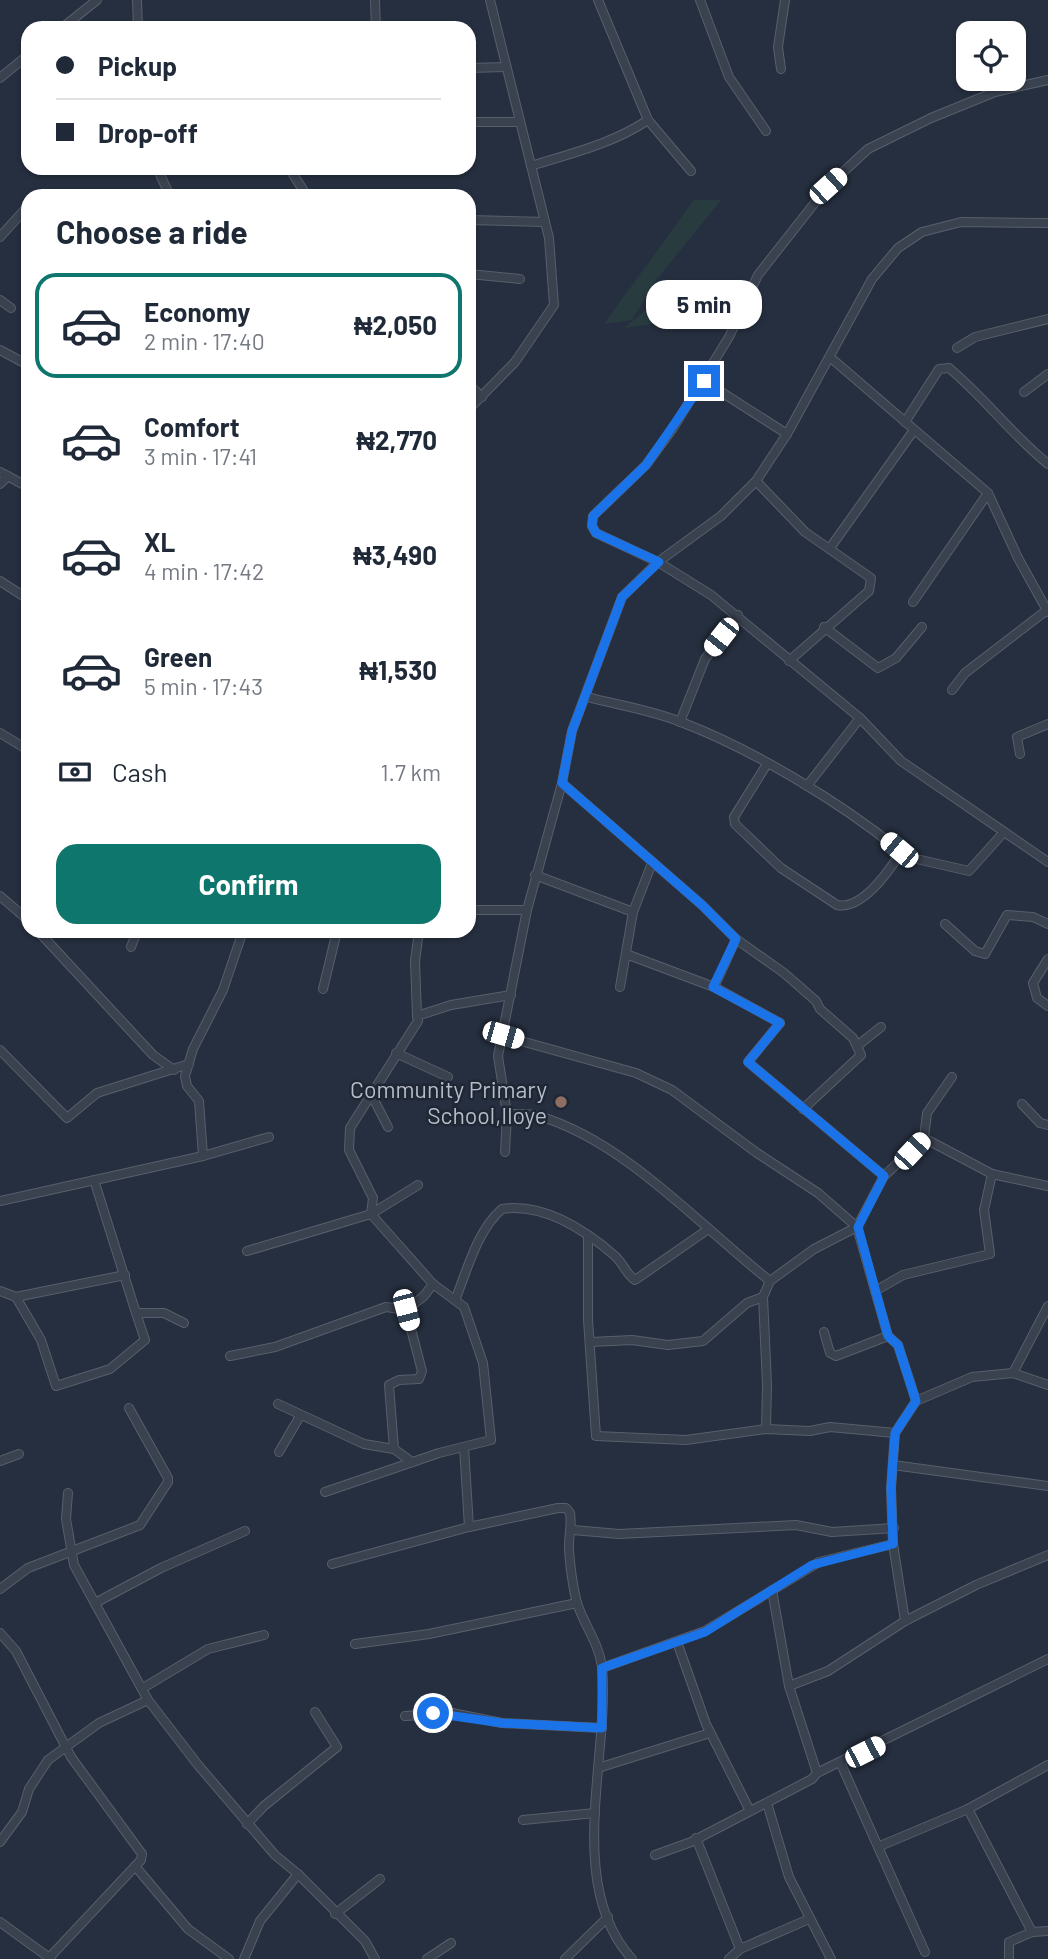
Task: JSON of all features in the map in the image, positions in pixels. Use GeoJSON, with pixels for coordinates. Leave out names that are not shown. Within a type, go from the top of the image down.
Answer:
{"type":"FeatureCollection","features":[{"type":"Feature","properties":{"kind":"street"},"geometry":{"type":"LineString","coordinates":[[71,21],[97,0]]}},
{"type":"Feature","properties":{"kind":"street"},"geometry":{"type":"LineString","coordinates":[[136,0],[138,21]]}},
{"type":"Feature","properties":{"kind":"street"},"geometry":{"type":"LineString","coordinates":[[375,0],[376,21]]}},
{"type":"Feature","properties":{"kind":"street"},"geometry":{"type":"LineString","coordinates":[[476,403],[515,362],[554,305],[553,267],[545,222],[489,0]]}},
{"type":"Feature","properties":{"kind":"street"},"geometry":{"type":"LineString","coordinates":[[598,0],[648,120],[691,171]]}},
{"type":"Feature","properties":{"kind":"street"},"geometry":{"type":"LineString","coordinates":[[700,0],[729,77],[766,131]]}},
{"type":"Feature","properties":{"kind":"street"},"geometry":{"type":"LineString","coordinates":[[781,69],[778,47],[785,0]]}},
{"type":"Feature","properties":{"kind":"street"},"geometry":{"type":"LineString","coordinates":[[0,78],[21,61]]}},
{"type":"Feature","properties":{"kind":"street"},"geometry":{"type":"LineString","coordinates":[[476,68],[506,67]]}},
{"type":"Feature","properties":{"kind":"street"},"geometry":{"type":"LineString","coordinates":[[1048,80],[995,92],[868,149],[828,186],[758,275],[729,337],[704,381],[646,465],[593,516],[592,526],[596,533],[659,562],[738,615],[789,661],[860,718],[901,761],[1048,862]]}},
{"type":"Feature","properties":{"kind":"street"},"geometry":{"type":"LineString","coordinates":[[531,166],[592,148],[629,132],[648,120]]}},
{"type":"Feature","properties":{"kind":"street"},"geometry":{"type":"LineString","coordinates":[[476,122],[519,122]]}},
{"type":"Feature","properties":{"kind":"street"},"geometry":{"type":"LineString","coordinates":[[0,237],[21,214]]}},
{"type":"Feature","properties":{"kind":"street"},"geometry":{"type":"LineString","coordinates":[[476,220],[545,222]]}},
{"type":"Feature","properties":{"kind":"street"},"geometry":{"type":"LineString","coordinates":[[505,1152],[507,1114],[498,1056],[527,910],[562,783],[572,731],[587,696],[597,657],[622,597],[659,562],[721,516],[756,481],[788,434],[872,279],[898,248],[922,232],[961,222],[1048,223]]}},
{"type":"Feature","properties":{"kind":"street"},"geometry":{"type":"LineString","coordinates":[[476,275],[520,279]]}},
{"type":"Feature","properties":{"kind":"street"},"geometry":{"type":"LineString","coordinates":[[0,300],[11,308]]}},
{"type":"Feature","properties":{"kind":"street"},"geometry":{"type":"LineString","coordinates":[[957,348],[975,337],[1048,319]]}},
{"type":"Feature","properties":{"kind":"street"},"geometry":{"type":"LineString","coordinates":[[0,350],[21,361]]}},
{"type":"Feature","properties":{"kind":"street"},"geometry":{"type":"LineString","coordinates":[[831,358],[988,493],[1018,558],[1047,607],[965,673],[952,690]]}},
{"type":"Feature","properties":{"kind":"street"},"geometry":{"type":"LineString","coordinates":[[905,422],[939,369],[949,368],[996,411],[1019,441],[1048,464]]}},
{"type":"Feature","properties":{"kind":"street"},"geometry":{"type":"LineString","coordinates":[[1024,392],[1048,374]]}},
{"type":"Feature","properties":{"kind":"street"},"geometry":{"type":"LineString","coordinates":[[704,381],[788,434]]}},
{"type":"Feature","properties":{"kind":"street"},"geometry":{"type":"LineString","coordinates":[[476,391],[482,397]]}},
{"type":"Feature","properties":{"kind":"street"},"geometry":{"type":"LineString","coordinates":[[830,548],[914,430]]}},
{"type":"Feature","properties":{"kind":"street"},"geometry":{"type":"LineString","coordinates":[[0,484],[4,474],[21,483]]}},
{"type":"Feature","properties":{"kind":"street"},"geometry":{"type":"LineString","coordinates":[[756,481],[805,532],[871,578],[869,591],[824,627],[789,661]]}},
{"type":"Feature","properties":{"kind":"street"},"geometry":{"type":"LineString","coordinates":[[913,602],[988,493]]}},
{"type":"Feature","properties":{"kind":"street"},"geometry":{"type":"LineString","coordinates":[[0,581],[21,594]]}},
{"type":"Feature","properties":{"kind":"street"},"geometry":{"type":"LineString","coordinates":[[680,722],[705,659],[738,615]]}},
{"type":"Feature","properties":{"kind":"street"},"geometry":{"type":"LineString","coordinates":[[824,627],[878,668],[896,658],[922,627]]}},
{"type":"Feature","properties":{"kind":"street"},"geometry":{"type":"LineString","coordinates":[[587,696],[680,722],[766,764],[807,786],[867,824],[899,850],[899,855],[857,903],[846,907],[837,905],[782,868],[735,824],[734,817],[766,764]]}},
{"type":"Feature","properties":{"kind":"street"},"geometry":{"type":"LineString","coordinates":[[807,786],[860,718]]}},
{"type":"Feature","properties":{"kind":"street"},"geometry":{"type":"LineString","coordinates":[[1020,754],[1017,737],[1048,724]]}},
{"type":"Feature","properties":{"kind":"street"},"geometry":{"type":"LineString","coordinates":[[0,733],[21,746]]}},
{"type":"Feature","properties":{"kind":"street"},"geometry":{"type":"LineString","coordinates":[[562,783],[702,905],[736,939],[785,973],[820,1009],[843,1027],[857,1046],[860,1055],[803,1109]]}},
{"type":"Feature","properties":{"kind":"street"},"geometry":{"type":"LineString","coordinates":[[899,855],[969,871],[1004,832]]}},
{"type":"Feature","properties":{"kind":"street"},"geometry":{"type":"LineString","coordinates":[[620,987],[633,912],[652,863]]}},
{"type":"Feature","properties":{"kind":"street"},"geometry":{"type":"LineString","coordinates":[[535,875],[633,912]]}},
{"type":"Feature","properties":{"kind":"street"},"geometry":{"type":"LineString","coordinates":[[0,896],[21,911]]}},
{"type":"Feature","properties":{"kind":"street"},"geometry":{"type":"LineString","coordinates":[[476,910],[527,910]]}},
{"type":"Feature","properties":{"kind":"street"},"geometry":{"type":"LineString","coordinates":[[945,924],[975,951],[985,954],[1007,915],[1033,917],[1048,924]]}},
{"type":"Feature","properties":{"kind":"street"},"geometry":{"type":"LineString","coordinates":[[44,938],[153,1055],[174,1070]]}},
{"type":"Feature","properties":{"kind":"street"},"geometry":{"type":"LineString","coordinates":[[131,947],[134,938]]}},
{"type":"Feature","properties":{"kind":"street"},"geometry":{"type":"LineString","coordinates":[[203,1156],[199,1101],[187,1086],[185,1076],[193,1049],[223,990],[241,938]]}},
{"type":"Feature","properties":{"kind":"street"},"geometry":{"type":"LineString","coordinates":[[323,989],[335,938]]}},
{"type":"Feature","properties":{"kind":"street"},"geometry":{"type":"LineString","coordinates":[[325,1492],[412,1462],[491,1440],[492,1429],[483,1363],[464,1307],[456,1298],[433,1284],[371,1214],[373,1198],[349,1150],[350,1128],[418,1021],[415,961],[418,938]]}},
{"type":"Feature","properties":{"kind":"street"},"geometry":{"type":"LineString","coordinates":[[713,987],[736,939]]}},
{"type":"Feature","properties":{"kind":"street"},"geometry":{"type":"LineString","coordinates":[[626,954],[713,987],[780,1023],[748,1062],[884,1176]]}},
{"type":"Feature","properties":{"kind":"street"},"geometry":{"type":"LineString","coordinates":[[1048,959],[1032,983],[1037,999],[1048,1006]]}},
{"type":"Feature","properties":{"kind":"street"},"geometry":{"type":"LineString","coordinates":[[417,1016],[451,1005],[511,995]]}},
{"type":"Feature","properties":{"kind":"street"},"geometry":{"type":"LineString","coordinates":[[857,1046],[881,1027]]}},
{"type":"Feature","properties":{"kind":"street"},"geometry":{"type":"LineString","coordinates":[[503,1035],[636,1073],[672,1090],[757,1153],[818,1193],[858,1227],[888,1336],[898,1345],[916,1401]]}},
{"type":"Feature","properties":{"kind":"street"},"geometry":{"type":"LineString","coordinates":[[0,1050],[67,1118],[97,1093],[189,1064]]}},
{"type":"Feature","properties":{"kind":"street"},"geometry":{"type":"LineString","coordinates":[[396,1053],[448,1077]]}},
{"type":"Feature","properties":{"kind":"street"},"geometry":{"type":"LineString","coordinates":[[765,1429],[767,1385],[763,1297],[770,1281],[814,1250],[858,1227],[884,1176],[924,1138],[928,1113],[952,1077]]}},
{"type":"Feature","properties":{"kind":"street"},"geometry":{"type":"LineString","coordinates":[[372,1096],[388,1127]]}},
{"type":"Feature","properties":{"kind":"street"},"geometry":{"type":"LineString","coordinates":[[1022,1104],[1040,1123],[1048,1125]]}},
{"type":"Feature","properties":{"kind":"street"},"geometry":{"type":"LineString","coordinates":[[507,1114],[537,1115],[600,1144],[629,1162],[770,1281]]}},
{"type":"Feature","properties":{"kind":"street"},"geometry":{"type":"LineString","coordinates":[[0,1201],[203,1156],[270,1137]]}},
{"type":"Feature","properties":{"kind":"street"},"geometry":{"type":"LineString","coordinates":[[924,1138],[992,1174],[1048,1186]]}},
{"type":"Feature","properties":{"kind":"street"},"geometry":{"type":"LineString","coordinates":[[875,1291],[903,1275],[990,1254],[984,1210],[992,1174]]}},
{"type":"Feature","properties":{"kind":"street"},"geometry":{"type":"LineString","coordinates":[[16,1297],[41,1340],[56,1386],[110,1369],[145,1340],[94,1180]]}},
{"type":"Feature","properties":{"kind":"street"},"geometry":{"type":"LineString","coordinates":[[247,1251],[371,1214],[418,1185]]}},
{"type":"Feature","properties":{"kind":"street"},"geometry":{"type":"LineString","coordinates":[[456,1298],[471,1259],[494,1216],[502,1209],[542,1212],[589,1237],[614,1255],[635,1280],[707,1230]]}},
{"type":"Feature","properties":{"kind":"street"},"geometry":{"type":"LineString","coordinates":[[589,1237],[596,1436],[648,1440],[699,1439],[765,1429],[810,1432],[839,1427],[895,1433]]}},
{"type":"Feature","properties":{"kind":"street"},"geometry":{"type":"LineString","coordinates":[[0,1291],[16,1297],[125,1275]]}},
{"type":"Feature","properties":{"kind":"street"},"geometry":{"type":"LineString","coordinates":[[230,1356],[275,1347],[386,1307],[406,1310],[424,1296],[433,1284]]}},
{"type":"Feature","properties":{"kind":"street"},"geometry":{"type":"LineString","coordinates":[[591,1342],[632,1340],[668,1345],[703,1340],[747,1303],[763,1297]]}},
{"type":"Feature","properties":{"kind":"street"},"geometry":{"type":"LineString","coordinates":[[1013,1373],[1048,1306]]}},
{"type":"Feature","properties":{"kind":"street"},"geometry":{"type":"LineString","coordinates":[[394,1448],[389,1385],[399,1380],[419,1379],[422,1371],[406,1310]]}},
{"type":"Feature","properties":{"kind":"street"},"geometry":{"type":"LineString","coordinates":[[136,1313],[164,1312],[184,1323]]}},
{"type":"Feature","properties":{"kind":"street"},"geometry":{"type":"LineString","coordinates":[[824,1332],[830,1353],[836,1356],[888,1336]]}},
{"type":"Feature","properties":{"kind":"street"},"geometry":{"type":"LineString","coordinates":[[905,1621],[893,1544],[895,1433],[916,1401],[972,1377],[1013,1373],[1048,1385]]}},
{"type":"Feature","properties":{"kind":"street"},"geometry":{"type":"LineString","coordinates":[[278,1404],[364,1444],[394,1448],[412,1462]]}},
{"type":"Feature","properties":{"kind":"street"},"geometry":{"type":"LineString","coordinates":[[0,1589],[28,1568],[139,1525],[168,1482],[129,1408]]}},
{"type":"Feature","properties":{"kind":"street"},"geometry":{"type":"LineString","coordinates":[[279,1452],[300,1416]]}},
{"type":"Feature","properties":{"kind":"street"},"geometry":{"type":"LineString","coordinates":[[464,1447],[469,1527]]}},
{"type":"Feature","properties":{"kind":"street"},"geometry":{"type":"LineString","coordinates":[[0,1461],[19,1454]]}},
{"type":"Feature","properties":{"kind":"street"},"geometry":{"type":"LineString","coordinates":[[893,1465],[1048,1486]]}},
{"type":"Feature","properties":{"kind":"street"},"geometry":{"type":"LineString","coordinates":[[68,1493],[66,1519],[70,1553],[148,1700],[247,1824],[275,1855],[298,1874],[335,1914],[365,1941],[369,1957]]}},
{"type":"Feature","properties":{"kind":"street"},"geometry":{"type":"LineString","coordinates":[[332,1564],[469,1527],[566,1508],[573,1530],[569,1544],[577,1604],[596,1642],[602,1668],[602,1728],[595,1813],[600,1894],[608,1917],[632,1959]]}},
{"type":"Feature","properties":{"kind":"street"},"geometry":{"type":"LineString","coordinates":[[573,1530],[619,1534],[796,1525],[832,1532],[894,1528]]}},
{"type":"Feature","properties":{"kind":"street"},"geometry":{"type":"LineString","coordinates":[[97,1602],[161,1568],[245,1531]]}},
{"type":"Feature","properties":{"kind":"street"},"geometry":{"type":"LineString","coordinates":[[602,1668],[705,1632],[818,1562],[893,1544]]}},
{"type":"Feature","properties":{"kind":"street"},"geometry":{"type":"LineString","coordinates":[[789,1686],[828,1671],[905,1621],[976,1585],[1048,1555]]}},
{"type":"Feature","properties":{"kind":"street"},"geometry":{"type":"LineString","coordinates":[[772,1590],[789,1686],[817,1773]]}},
{"type":"Feature","properties":{"kind":"street"},"geometry":{"type":"LineString","coordinates":[[355,1644],[429,1634],[577,1604]]}},
{"type":"Feature","properties":{"kind":"street"},"geometry":{"type":"LineString","coordinates":[[0,1633],[16,1651],[66,1746],[117,1822],[141,1850],[141,1860],[50,1958],[0,1922]]}},
{"type":"Feature","properties":{"kind":"street"},"geometry":{"type":"LineString","coordinates":[[143,1688],[208,1649],[264,1635]]}},
{"type":"Feature","properties":{"kind":"street"},"geometry":{"type":"LineString","coordinates":[[677,1642],[710,1733],[750,1811]]}},
{"type":"Feature","properties":{"kind":"street"},"geometry":{"type":"LineString","coordinates":[[655,1855],[767,1803],[817,1773],[841,1764],[1048,1659]]}},
{"type":"Feature","properties":{"kind":"street"},"geometry":{"type":"LineString","coordinates":[[0,1842],[22,1812],[29,1788],[48,1760],[99,1723],[148,1700]]}},
{"type":"Feature","properties":{"kind":"street"},"geometry":{"type":"LineString","coordinates":[[247,1824],[264,1806],[337,1747],[315,1713]]}},
{"type":"Feature","properties":{"kind":"street"},"geometry":{"type":"LineString","coordinates":[[405,1716],[452,1713],[502,1723],[602,1728]]}},
{"type":"Feature","properties":{"kind":"street"},"geometry":{"type":"LineString","coordinates":[[598,1768],[710,1733]]}},
{"type":"Feature","properties":{"kind":"street"},"geometry":{"type":"LineString","coordinates":[[841,1764],[880,1846],[925,1952]]}},
{"type":"Feature","properties":{"kind":"street"},"geometry":{"type":"LineString","coordinates":[[880,1846],[968,1809],[1048,1765]]}},
{"type":"Feature","properties":{"kind":"street"},"geometry":{"type":"LineString","coordinates":[[767,1803],[789,1877],[831,1959]]}},
{"type":"Feature","properties":{"kind":"street"},"geometry":{"type":"LineString","coordinates":[[968,1809],[1032,1932]]}},
{"type":"Feature","properties":{"kind":"street"},"geometry":{"type":"LineString","coordinates":[[523,1820],[595,1813]]}},
{"type":"Feature","properties":{"kind":"street"},"geometry":{"type":"LineString","coordinates":[[696,1838],[740,1950]]}},
{"type":"Feature","properties":{"kind":"street"},"geometry":{"type":"LineString","coordinates":[[135,1866],[181,1923],[229,1959]]}},
{"type":"Feature","properties":{"kind":"street"},"geometry":{"type":"LineString","coordinates":[[244,1959],[260,1921],[298,1874]]}},
{"type":"Feature","properties":{"kind":"street"},"geometry":{"type":"LineString","coordinates":[[335,1914],[380,1880]]}},
{"type":"Feature","properties":{"kind":"street"},"geometry":{"type":"LineString","coordinates":[[565,1959],[608,1917]]}},
{"type":"Feature","properties":{"kind":"street"},"geometry":{"type":"LineString","coordinates":[[729,1959],[740,1950],[809,1919]]}},
{"type":"Feature","properties":{"kind":"street"},"geometry":{"type":"LineString","coordinates":[[1009,1959],[1009,1942],[1032,1932],[1048,1931]]}},
{"type":"Feature","properties":{"kind":"street"},"geometry":{"type":"LineString","coordinates":[[427,1959],[451,1943]]}},
{"type":"Feature","properties":{"kind":"green space"},"geometry":{"type":"Polygon","coordinates":[[[694,200],[721,200],[653,284],[632,320],[604,324],[694,200]]]}},
{"type":"Feature","properties":{"kind":"green space"},"geometry":{"type":"Polygon","coordinates":[[[673,288],[652,324],[624,328],[673,288]]]}},
{"type":"Feature","properties":{"kind":"place","name":"Community Primary School,Iloye"},"geometry":{"type":"Point","coordinates":[561,1102]}},
{"type":"Feature","properties":{"kind":"route"},"geometry":{"type":"LineString","coordinates":[[433,1713],[452,1713],[502,1723],[602,1728],[602,1668],[705,1632],[818,1562],[893,1544],[891,1488],[895,1433],[916,1401],[898,1345],[888,1336],[858,1227],[884,1176],[785,1096],[763,1071],[748,1062],[777,1030],[780,1023],[713,987],[736,939],[702,905],[562,783],[572,731],[587,696],[597,657],[622,597],[630,586],[659,562],[596,533],[592,526],[593,516],[646,465],[704,381]]}}]}
